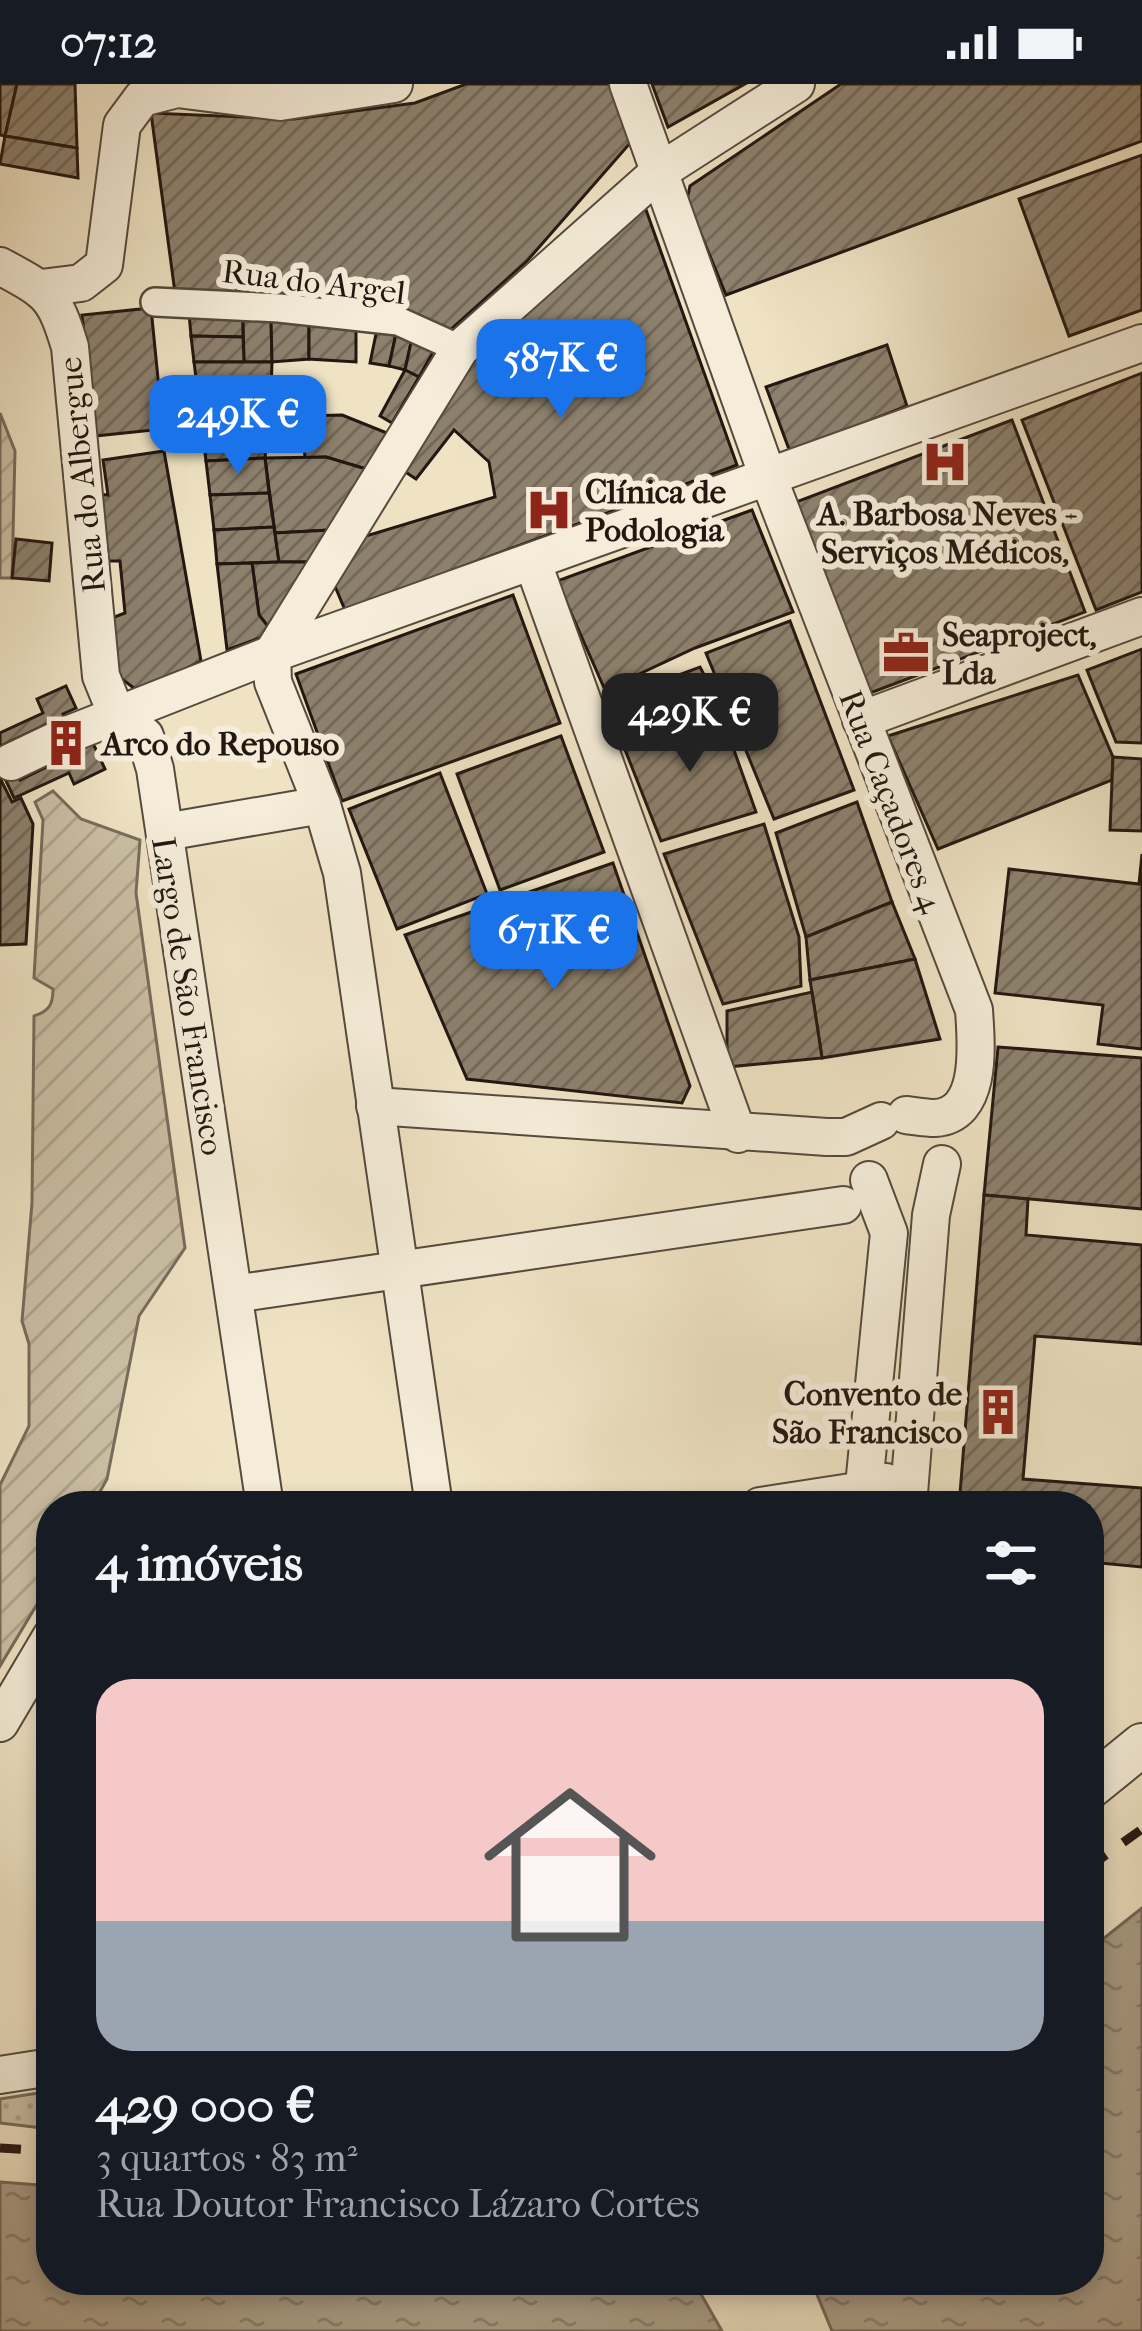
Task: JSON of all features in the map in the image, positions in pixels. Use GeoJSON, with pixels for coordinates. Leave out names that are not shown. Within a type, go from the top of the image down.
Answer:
{"type":"FeatureCollection","features":[{"type":"Feature","properties":{"kind":"street"},"geometry":{"type":"LineString","coordinates":[[0,266],[41,288],[80,283],[104,265],[122,125],[142,98],[177,89],[280,102],[394,84]]}},
{"type":"Feature","properties":{"kind":"street","name":"Rua Caçadores 4"},"geometry":{"type":"LineString","coordinates":[[628,84],[768,477],[974,1010],[977,1053],[962,1105],[940,1118],[894,1118]]}},
{"type":"Feature","properties":{"kind":"street"},"geometry":{"type":"LineString","coordinates":[[432,1491],[342,873],[322,805],[273,682],[272,654],[460,349],[659,172],[796,84]]}},
{"type":"Feature","properties":{"kind":"street","name":"Rua do Albergue"},"geometry":{"type":"LineString","coordinates":[[41,288],[58,308],[70,347],[100,676],[116,712]]}},
{"type":"Feature","properties":{"kind":"street","name":"Rua do Argel"},"geometry":{"type":"LineString","coordinates":[[155,302],[279,308],[398,321],[460,349]]}},
{"type":"Feature","properties":{"kind":"street"},"geometry":{"type":"LineString","coordinates":[[11,761],[116,712],[272,654],[1142,344]]}},
{"type":"Feature","properties":{"kind":"street"},"geometry":{"type":"LineString","coordinates":[[533,563],[738,1134]]}},
{"type":"Feature","properties":{"kind":"street"},"geometry":{"type":"LineString","coordinates":[[313,587],[334,632]]}},
{"type":"Feature","properties":{"kind":"street"},"geometry":{"type":"LineString","coordinates":[[861,720],[1142,616]]}},
{"type":"Feature","properties":{"kind":"street","name":"Largo de São Francisco"},"geometry":{"type":"LineString","coordinates":[[116,712],[145,736],[155,769],[263,1491]]}},
{"type":"Feature","properties":{"kind":"street"},"geometry":{"type":"LineString","coordinates":[[165,832],[322,805]]}},
{"type":"Feature","properties":{"kind":"street"},"geometry":{"type":"LineString","coordinates":[[375,1106],[738,1134],[846,1137],[894,1118],[919,1118],[939,1138],[942,1164],[931,1214],[909,1491]]}},
{"type":"Feature","properties":{"kind":"street"},"geometry":{"type":"LineString","coordinates":[[874,1491],[889,1233],[861,1153],[872,1129],[894,1118]]}},
{"type":"Feature","properties":{"kind":"street"},"geometry":{"type":"LineString","coordinates":[[869,1180],[891,1195],[917,1194],[937,1177],[942,1164]]}},
{"type":"Feature","properties":{"kind":"street"},"geometry":{"type":"LineString","coordinates":[[234,1294],[842,1205]]}},
{"type":"Feature","properties":{"kind":"street"},"geometry":{"type":"LineString","coordinates":[[880,1491],[913,1443]]}},
{"type":"Feature","properties":{"kind":"street"},"geometry":{"type":"LineString","coordinates":[[0,1723],[36,1662]]}},
{"type":"Feature","properties":{"kind":"street"},"geometry":{"type":"LineString","coordinates":[[1104,1777],[1142,1745]]}},
{"type":"Feature","properties":{"kind":"street"},"geometry":{"type":"LineString","coordinates":[[0,2075],[36,2070]]}},
{"type":"Feature","properties":{"kind":"shaded area"},"geometry":{"type":"Polygon","coordinates":[[[0,413],[15,451],[12,578],[0,578],[0,413]]]}},
{"type":"Feature","properties":{"kind":"shaded area"},"geometry":{"type":"Polygon","coordinates":[[[53,791],[81,819],[140,840],[136,893],[185,1248],[139,1316],[107,1479],[100,1491],[36,1491],[36,1606],[0,1666],[0,1485],[29,1426],[29,1344],[22,1321],[32,1203],[34,1016],[49,1007],[53,995],[53,989],[34,978],[43,820],[35,802],[53,791]]]}},
{"type":"Feature","properties":{"kind":"shaded area"},"geometry":{"type":"Polygon","coordinates":[[[36,2093],[36,2127],[0,2123],[0,2099],[36,2093]]]}},
{"type":"Feature","properties":{"kind":"water"},"geometry":{"type":"Polygon","coordinates":[[[1142,1908],[1142,2331],[832,2331],[817,2295],[1104,2295],[1104,1938],[1142,1908]]]}},
{"type":"Feature","properties":{"kind":"water"},"geometry":{"type":"Polygon","coordinates":[[[0,2182],[36,2185],[36,2295],[702,2295],[722,2331],[0,2331],[0,2182]]]}},
{"type":"Feature","properties":{"kind":"building"},"geometry":{"type":"Polygon","coordinates":[[[0,84],[17,84],[5,136],[0,135],[0,84]]]}},
{"type":"Feature","properties":{"kind":"building"},"geometry":{"type":"Polygon","coordinates":[[[17,84],[75,84],[77,148],[5,136],[17,84]]]}},
{"type":"Feature","properties":{"kind":"building"},"geometry":{"type":"Polygon","coordinates":[[[466,84],[615,84],[638,134],[527,261],[449,331],[175,293],[151,113],[294,119],[415,103],[466,84]]]}},
{"type":"Feature","properties":{"kind":"building"},"geometry":{"type":"Polygon","coordinates":[[[652,84],[745,84],[668,127],[652,84]]]}},
{"type":"Feature","properties":{"kind":"building"},"geometry":{"type":"Polygon","coordinates":[[[841,84],[1142,84],[1142,141],[726,295],[687,200],[690,186],[841,84]]]}},
{"type":"Feature","properties":{"kind":"building"},"geometry":{"type":"Polygon","coordinates":[[[5,136],[77,148],[78,178],[0,164],[5,136]]]}},
{"type":"Feature","properties":{"kind":"building"},"geometry":{"type":"Polygon","coordinates":[[[1142,155],[1142,310],[1069,336],[1019,199],[1142,155]]]}},
{"type":"Feature","properties":{"kind":"building"},"geometry":{"type":"Polygon","coordinates":[[[645,207],[737,465],[345,610],[329,572],[356,539],[495,497],[489,462],[454,430],[416,479],[398,467],[462,371],[645,207]]]}},
{"type":"Feature","properties":{"kind":"building"},"geometry":{"type":"Polygon","coordinates":[[[151,308],[163,429],[95,436],[82,315],[151,308]]]}},
{"type":"Feature","properties":{"kind":"building"},"geometry":{"type":"Polygon","coordinates":[[[189,313],[243,316],[243,337],[191,336],[189,313]]]}},
{"type":"Feature","properties":{"kind":"building"},"geometry":{"type":"Polygon","coordinates":[[[243,316],[271,317],[272,362],[244,362],[243,316]]]}},
{"type":"Feature","properties":{"kind":"building"},"geometry":{"type":"Polygon","coordinates":[[[271,317],[309,319],[309,359],[272,362],[271,317]]]}},
{"type":"Feature","properties":{"kind":"building"},"geometry":{"type":"Polygon","coordinates":[[[309,319],[356,324],[356,362],[309,359],[309,319]]]}},
{"type":"Feature","properties":{"kind":"building"},"geometry":{"type":"Polygon","coordinates":[[[377,329],[396,334],[389,366],[370,363],[377,329]]]}},
{"type":"Feature","properties":{"kind":"building"},"geometry":{"type":"Polygon","coordinates":[[[396,334],[412,338],[405,370],[389,366],[396,334]]]}},
{"type":"Feature","properties":{"kind":"building"},"geometry":{"type":"Polygon","coordinates":[[[191,336],[243,337],[244,362],[194,362],[191,336]]]}},
{"type":"Feature","properties":{"kind":"building"},"geometry":{"type":"Polygon","coordinates":[[[412,338],[437,345],[419,377],[405,370],[412,338]]]}},
{"type":"Feature","properties":{"kind":"building"},"geometry":{"type":"Polygon","coordinates":[[[887,345],[907,406],[790,452],[766,387],[887,345]]]}},
{"type":"Feature","properties":{"kind":"building"},"geometry":{"type":"Polygon","coordinates":[[[194,362],[272,362],[271,393],[198,394],[194,362]]]}},
{"type":"Feature","properties":{"kind":"building"},"geometry":{"type":"Polygon","coordinates":[[[405,370],[419,377],[392,423],[380,416],[405,370]]]}},
{"type":"Feature","properties":{"kind":"building"},"geometry":{"type":"Polygon","coordinates":[[[1142,373],[1142,592],[1096,610],[1022,420],[1142,373]]]}},
{"type":"Feature","properties":{"kind":"building"},"geometry":{"type":"Polygon","coordinates":[[[271,393],[265,458],[206,461],[198,394],[271,393]]]}},
{"type":"Feature","properties":{"kind":"building"},"geometry":{"type":"Polygon","coordinates":[[[342,415],[387,433],[366,469],[326,457],[305,458],[302,416],[342,415]]]}},
{"type":"Feature","properties":{"kind":"building"},"geometry":{"type":"Polygon","coordinates":[[[1012,420],[1085,612],[870,693],[796,502],[1012,420]]]}},
{"type":"Feature","properties":{"kind":"building"},"geometry":{"type":"Polygon","coordinates":[[[164,451],[201,661],[139,692],[118,676],[112,618],[125,613],[120,561],[104,561],[96,494],[108,495],[103,460],[164,451]]]}},
{"type":"Feature","properties":{"kind":"building"},"geometry":{"type":"Polygon","coordinates":[[[326,457],[366,469],[331,530],[275,533],[265,458],[326,457]]]}},
{"type":"Feature","properties":{"kind":"building"},"geometry":{"type":"Polygon","coordinates":[[[265,458],[269,493],[210,495],[206,461],[265,458]]]}},
{"type":"Feature","properties":{"kind":"building"},"geometry":{"type":"Polygon","coordinates":[[[269,493],[274,527],[214,530],[210,495],[269,493]]]}},
{"type":"Feature","properties":{"kind":"building"},"geometry":{"type":"Polygon","coordinates":[[[752,510],[793,612],[695,648],[605,690],[557,581],[752,510]]]}},
{"type":"Feature","properties":{"kind":"building"},"geometry":{"type":"Polygon","coordinates":[[[274,527],[279,562],[217,564],[214,530],[274,527]]]}},
{"type":"Feature","properties":{"kind":"building"},"geometry":{"type":"Polygon","coordinates":[[[331,530],[313,562],[279,562],[275,533],[331,530]]]}},
{"type":"Feature","properties":{"kind":"building"},"geometry":{"type":"Polygon","coordinates":[[[16,539],[52,543],[49,581],[12,578],[16,539]]]}},
{"type":"Feature","properties":{"kind":"building"},"geometry":{"type":"Polygon","coordinates":[[[313,562],[273,633],[259,615],[252,563],[313,562]]]}},
{"type":"Feature","properties":{"kind":"building"},"geometry":{"type":"Polygon","coordinates":[[[252,563],[259,615],[273,633],[227,650],[217,564],[252,563]]]}},
{"type":"Feature","properties":{"kind":"building"},"geometry":{"type":"Polygon","coordinates":[[[513,595],[560,723],[342,801],[296,674],[513,595]]]}},
{"type":"Feature","properties":{"kind":"building"},"geometry":{"type":"Polygon","coordinates":[[[790,621],[854,790],[774,819],[706,653],[790,621]]]}},
{"type":"Feature","properties":{"kind":"building"},"geometry":{"type":"Polygon","coordinates":[[[1142,649],[1142,743],[1116,742],[1087,670],[1142,649]]]}},
{"type":"Feature","properties":{"kind":"building"},"geometry":{"type":"Polygon","coordinates":[[[700,667],[716,698],[618,731],[605,702],[700,667]]]}},
{"type":"Feature","properties":{"kind":"building"},"geometry":{"type":"Polygon","coordinates":[[[1078,675],[1113,757],[1112,780],[938,849],[888,736],[1078,675]]]}},
{"type":"Feature","properties":{"kind":"building","name":"Arco do Repouso"},"geometry":{"type":"Polygon","coordinates":[[[66,686],[76,708],[63,714],[79,748],[92,741],[105,769],[74,784],[69,773],[14,798],[0,768],[0,733],[43,713],[37,699],[66,686]],[[47,724],[3,745],[20,780],[63,759],[47,724]]]}},
{"type":"Feature","properties":{"kind":"building"},"geometry":{"type":"Polygon","coordinates":[[[719,708],[756,812],[661,841],[622,742],[719,708]]]}},
{"type":"Feature","properties":{"kind":"building"},"geometry":{"type":"Polygon","coordinates":[[[561,736],[604,852],[500,890],[457,774],[561,736]]]}},
{"type":"Feature","properties":{"kind":"building"},"geometry":{"type":"Polygon","coordinates":[[[1113,757],[1142,759],[1142,831],[1110,830],[1113,757]]]}},
{"type":"Feature","properties":{"kind":"building"},"geometry":{"type":"Polygon","coordinates":[[[440,773],[487,894],[397,929],[349,809],[440,773]]]}},
{"type":"Feature","properties":{"kind":"building"},"geometry":{"type":"Polygon","coordinates":[[[0,778],[12,802],[21,798],[33,824],[26,944],[0,945],[0,778]]]}},
{"type":"Feature","properties":{"kind":"building"},"geometry":{"type":"Polygon","coordinates":[[[857,802],[892,902],[806,937],[776,833],[857,802]]]}},
{"type":"Feature","properties":{"kind":"building"},"geometry":{"type":"Polygon","coordinates":[[[764,824],[799,937],[801,986],[723,1004],[664,854],[764,824]]]}},
{"type":"Feature","properties":{"kind":"building"},"geometry":{"type":"Polygon","coordinates":[[[1142,854],[1142,1049],[1098,1044],[1103,1005],[995,993],[1009,869],[1139,884],[1142,854]]]}},
{"type":"Feature","properties":{"kind":"building"},"geometry":{"type":"Polygon","coordinates":[[[613,863],[690,1086],[682,1103],[467,1079],[405,935],[613,863]]]}},
{"type":"Feature","properties":{"kind":"building"},"geometry":{"type":"Polygon","coordinates":[[[892,902],[915,959],[810,980],[806,937],[892,902]]]}},
{"type":"Feature","properties":{"kind":"building"},"geometry":{"type":"Polygon","coordinates":[[[915,959],[940,1039],[822,1058],[810,980],[915,959]]]}},
{"type":"Feature","properties":{"kind":"building"},"geometry":{"type":"Polygon","coordinates":[[[812,992],[822,1058],[727,1067],[727,1011],[812,992]]]}},
{"type":"Feature","properties":{"kind":"building"},"geometry":{"type":"Polygon","coordinates":[[[998,1047],[1142,1058],[1142,1209],[984,1195],[998,1047]]]}},
{"type":"Feature","properties":{"kind":"building","name":"Convento de São Francisco"},"geometry":{"type":"Polygon","coordinates":[[[984,1195],[1028,1199],[1026,1235],[1142,1245],[1142,1344],[1035,1336],[1023,1479],[1142,1488],[1142,1567],[1104,1563],[1104,1491],[960,1491],[984,1195]]]}},
{"type":"Feature","properties":{"kind":"railway"},"geometry":{"type":"LineString","coordinates":[[1104,1856],[1142,1829]]}},
{"type":"Feature","properties":{"kind":"railway"},"geometry":{"type":"LineString","coordinates":[[0,2148],[36,2150]]}},
{"type":"Feature","properties":{"kind":"place","name":"A. Barbosa Neves - Serviços Médicos,"},"geometry":{"type":"Point","coordinates":[945,462]}},
{"type":"Feature","properties":{"kind":"place","name":"Clínica de Podologia"},"geometry":{"type":"Point","coordinates":[549,510]}},
{"type":"Feature","properties":{"kind":"place","name":"Seaproject, Lda"},"geometry":{"type":"Point","coordinates":[906,653]}},
{"type":"Feature","properties":{"kind":"place","name":"Arco do Repouso"},"geometry":{"type":"Point","coordinates":[66,743]}},
{"type":"Feature","properties":{"kind":"place","name":"Convento de São Francisco"},"geometry":{"type":"Point","coordinates":[998,1412]}}]}
